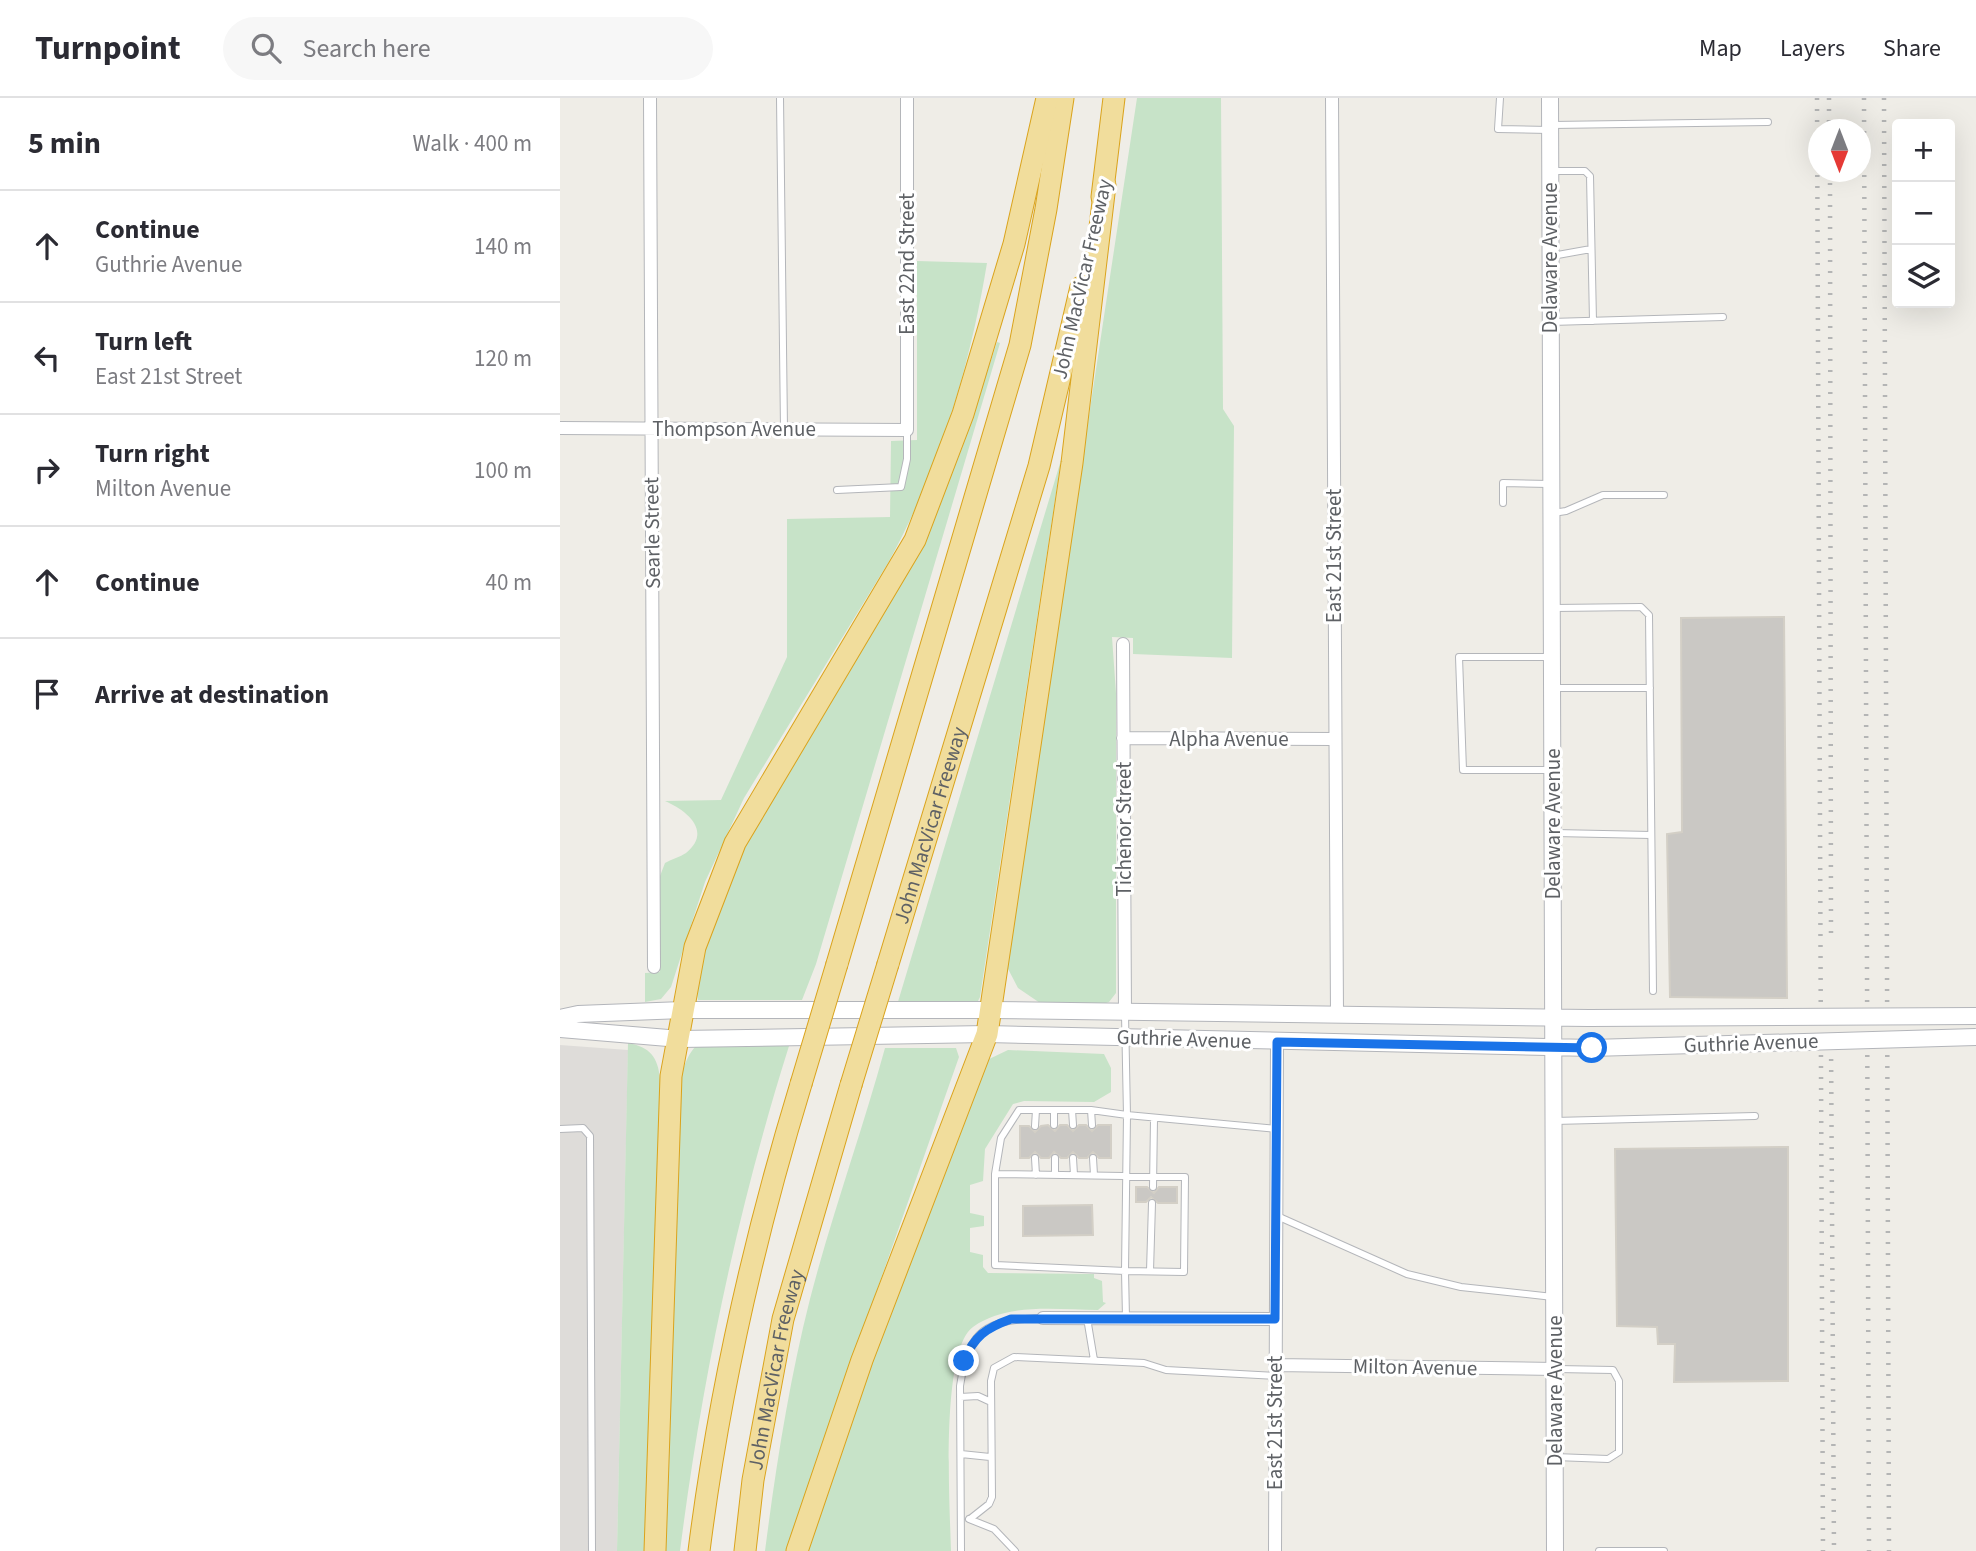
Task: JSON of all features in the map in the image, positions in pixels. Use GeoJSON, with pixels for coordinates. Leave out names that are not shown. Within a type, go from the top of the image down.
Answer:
{"type":"FeatureCollection","features":[{"type":"Feature","properties":{"kind":"highway"},"geometry":{"type":"LineString","coordinates":[[655,1551],[671,1076],[695,947],[735,843],[915,540],[975,375],[1014,244],[1046,98]]}},
{"type":"Feature","properties":{"kind":"highway"},"geometry":{"type":"LineString","coordinates":[[699,1551],[714,1438],[733,1333],[801,1084],[1020,345],[1046,209],[1063,98]]}},
{"type":"Feature","properties":{"kind":"highway","name":"John MacVicar Freeway"},"geometry":{"type":"LineString","coordinates":[[745,1551],[753,1480],[783,1319],[851,1085],[1039,466],[1105,184],[1114,98]]}},
{"type":"Feature","properties":{"kind":"highway"},"geometry":{"type":"LineString","coordinates":[[797,1551],[858,1371],[987,1034],[1072,463],[1105,184]]}},
{"type":"Feature","properties":{"kind":"main road","name":"Delaware Avenue"},"geometry":{"type":"LineString","coordinates":[[1550,98],[1555,1551]]}},
{"type":"Feature","properties":{"kind":"main road","name":"Guthrie Avenue"},"geometry":{"type":"LineString","coordinates":[[560,1017],[683,1010],[991,1010],[1553,1018],[1976,1016]]}},
{"type":"Feature","properties":{"kind":"main road","name":"Guthrie Avenue"},"geometry":{"type":"LineString","coordinates":[[560,1028],[680,1039],[987,1034],[1554,1048],[1976,1037]]}},
{"type":"Feature","properties":{"kind":"street","name":"Searle Street"},"geometry":{"type":"LineString","coordinates":[[650,98],[654,967]]}},
{"type":"Feature","properties":{"kind":"street","name":"East 22nd Street"},"geometry":{"type":"LineString","coordinates":[[907,98],[907,430]]}},
{"type":"Feature","properties":{"kind":"street","name":"East 21st Street"},"geometry":{"type":"LineString","coordinates":[[1332,98],[1337,1014]]}},
{"type":"Feature","properties":{"kind":"street","name":"Thompson Avenue"},"geometry":{"type":"LineString","coordinates":[[560,428],[907,430]]}},
{"type":"Feature","properties":{"kind":"street","name":"Tichenor Street"},"geometry":{"type":"LineString","coordinates":[[1123,644],[1125,1014]]}},
{"type":"Feature","properties":{"kind":"street","name":"Alpha Avenue"},"geometry":{"type":"LineString","coordinates":[[1123,738],[1335,739]]}},
{"type":"Feature","properties":{"kind":"street","name":"East 21st Street"},"geometry":{"type":"LineString","coordinates":[[1275,1551],[1277,1042]]}},
{"type":"Feature","properties":{"kind":"street"},"geometry":{"type":"LineString","coordinates":[[1043,1318],[1275,1319]]}},
{"type":"Feature","properties":{"kind":"street","name":"Milton Avenue"},"geometry":{"type":"LineString","coordinates":[[1275,1371],[1555,1368]]}},
{"type":"Feature","properties":{"kind":"lane"},"geometry":{"type":"LineString","coordinates":[[780,98],[784,429]]}},
{"type":"Feature","properties":{"kind":"lane"},"geometry":{"type":"LineString","coordinates":[[1500,98],[1498,129],[1768,122]]}},
{"type":"Feature","properties":{"kind":"lane"},"geometry":{"type":"LineString","coordinates":[[1550,171],[1589,172],[1592,321]]}},
{"type":"Feature","properties":{"kind":"lane"},"geometry":{"type":"LineString","coordinates":[[1550,256],[1591,249]]}},
{"type":"Feature","properties":{"kind":"lane"},"geometry":{"type":"LineString","coordinates":[[1550,322],[1723,317]]}},
{"type":"Feature","properties":{"kind":"lane"},"geometry":{"type":"LineString","coordinates":[[837,490],[901,487],[906,460],[907,430]]}},
{"type":"Feature","properties":{"kind":"lane"},"geometry":{"type":"LineString","coordinates":[[1503,503],[1503,483],[1551,484]]}},
{"type":"Feature","properties":{"kind":"lane"},"geometry":{"type":"LineString","coordinates":[[1551,513],[1566,511],[1603,495],[1664,495]]}},
{"type":"Feature","properties":{"kind":"lane"},"geometry":{"type":"LineString","coordinates":[[1552,608],[1641,607],[1648,615],[1651,633],[1653,991]]}},
{"type":"Feature","properties":{"kind":"lane"},"geometry":{"type":"LineString","coordinates":[[1552,657],[1459,657],[1463,770],[1552,770]]}},
{"type":"Feature","properties":{"kind":"lane"},"geometry":{"type":"LineString","coordinates":[[1552,688],[1650,688]]}},
{"type":"Feature","properties":{"kind":"lane"},"geometry":{"type":"LineString","coordinates":[[1553,833],[1651,835]]}},
{"type":"Feature","properties":{"kind":"lane"},"geometry":{"type":"LineString","coordinates":[[1125,1014],[1126,1318]]}},
{"type":"Feature","properties":{"kind":"lane"},"geometry":{"type":"LineString","coordinates":[[995,1174],[1185,1177],[1184,1272],[995,1265],[995,1174],[1000,1138],[1019,1110],[1091,1110],[1154,1119],[1277,1129]]}},
{"type":"Feature","properties":{"kind":"lane"},"geometry":{"type":"LineString","coordinates":[[1035,1126],[1036,1110]]}},
{"type":"Feature","properties":{"kind":"lane"},"geometry":{"type":"LineString","coordinates":[[1054,1110],[1054,1125]]}},
{"type":"Feature","properties":{"kind":"lane"},"geometry":{"type":"LineString","coordinates":[[1072,1110],[1073,1125]]}},
{"type":"Feature","properties":{"kind":"lane"},"geometry":{"type":"LineString","coordinates":[[1091,1110],[1092,1125]]}},
{"type":"Feature","properties":{"kind":"lane"},"geometry":{"type":"LineString","coordinates":[[1554,1121],[1755,1116]]}},
{"type":"Feature","properties":{"kind":"lane"},"geometry":{"type":"LineString","coordinates":[[1153,1187],[1154,1119]]}},
{"type":"Feature","properties":{"kind":"lane"},"geometry":{"type":"LineString","coordinates":[[560,1129],[583,1128],[590,1136],[592,1551]]}},
{"type":"Feature","properties":{"kind":"lane"},"geometry":{"type":"LineString","coordinates":[[1093,1157],[1094,1175]]}},
{"type":"Feature","properties":{"kind":"lane"},"geometry":{"type":"LineString","coordinates":[[1035,1158],[1036,1175]]}},
{"type":"Feature","properties":{"kind":"lane"},"geometry":{"type":"LineString","coordinates":[[1055,1158],[1055,1175]]}},
{"type":"Feature","properties":{"kind":"lane"},"geometry":{"type":"LineString","coordinates":[[1073,1158],[1074,1175]]}},
{"type":"Feature","properties":{"kind":"lane"},"geometry":{"type":"LineString","coordinates":[[1150,1271],[1152,1203]]}},
{"type":"Feature","properties":{"kind":"lane"},"geometry":{"type":"LineString","coordinates":[[1276,1215],[1408,1275],[1461,1287],[1554,1297]]}},
{"type":"Feature","properties":{"kind":"lane"},"geometry":{"type":"LineString","coordinates":[[961,1551],[960,1397],[964,1361],[971,1341],[987,1328],[1011,1319],[1043,1318]]}},
{"type":"Feature","properties":{"kind":"lane"},"geometry":{"type":"LineString","coordinates":[[1087,1318],[1089,1348],[1094,1360]]}},
{"type":"Feature","properties":{"kind":"lane"},"geometry":{"type":"LineString","coordinates":[[970,1519],[989,1504],[992,1497],[991,1402],[994,1368],[1001,1362],[1014,1357],[1144,1363],[1166,1370],[1275,1371]]}},
{"type":"Feature","properties":{"kind":"lane"},"geometry":{"type":"LineString","coordinates":[[1555,1368],[1613,1370],[1619,1381],[1619,1452],[1608,1459],[1555,1457]]}},
{"type":"Feature","properties":{"kind":"lane"},"geometry":{"type":"LineString","coordinates":[[960,1397],[978,1396],[991,1402]]}},
{"type":"Feature","properties":{"kind":"lane"},"geometry":{"type":"LineString","coordinates":[[961,1454],[990,1457]]}},
{"type":"Feature","properties":{"kind":"lane"},"geometry":{"type":"LineString","coordinates":[[961,1519],[970,1519],[994,1529],[1015,1551]]}},
{"type":"Feature","properties":{"kind":"lane"},"geometry":{"type":"LineString","coordinates":[[1599,1551],[1664,1551]]}},
{"type":"Feature","properties":{"kind":"shaded area"},"geometry":{"type":"Polygon","coordinates":[[[560,1045],[628,1050],[617,1551],[560,1551],[560,1045]]]}},
{"type":"Feature","properties":{"kind":"green space"},"geometry":{"type":"Polygon","coordinates":[[[1137,98],[1221,98],[1223,409],[1234,426],[1232,658],[1133,654],[1133,638],[1112,637],[1116,693],[1116,993],[1109,1002],[1097,1006],[1040,1003],[1018,988],[1006,965],[1137,98]]]}},
{"type":"Feature","properties":{"kind":"green space"},"geometry":{"type":"Polygon","coordinates":[[[917,261],[987,263],[962,379],[937,455],[923,492],[888,563],[744,798],[705,882],[671,987],[661,999],[645,1002],[645,973],[660,972],[660,876],[665,863],[686,853],[697,837],[694,822],[665,801],[721,800],[787,657],[787,519],[890,517],[891,441],[917,440],[917,261]]]}},
{"type":"Feature","properties":{"kind":"green space"},"geometry":{"type":"Polygon","coordinates":[[[997,342],[1000,343],[816,964],[802,1000],[698,1000],[700,969],[705,950],[738,859],[926,535],[962,448],[997,342]]]}},
{"type":"Feature","properties":{"kind":"green space"},"geometry":{"type":"Polygon","coordinates":[[[1061,460],[980,997],[976,1005],[897,1005],[1061,460]]]}},
{"type":"Feature","properties":{"kind":"green space"},"geometry":{"type":"Polygon","coordinates":[[[628,1043],[642,1047],[652,1054],[660,1079],[646,1551],[617,1551],[628,1043]]]}},
{"type":"Feature","properties":{"kind":"green space"},"geometry":{"type":"Polygon","coordinates":[[[696,1046],[789,1046],[753,1170],[723,1296],[699,1423],[680,1551],[665,1551],[677,1100],[685,1064],[696,1046]]]}},
{"type":"Feature","properties":{"kind":"green space"},"geometry":{"type":"Polygon","coordinates":[[[885,1048],[956,1048],[959,1057],[801,1506],[788,1551],[765,1551],[784,1424],[802,1330],[885,1048]]]}},
{"type":"Feature","properties":{"kind":"green space"},"geometry":{"type":"Polygon","coordinates":[[[1008,1050],[1104,1054],[1111,1068],[1111,1092],[1094,1102],[1024,1101],[1013,1104],[985,1149],[983,1181],[970,1185],[970,1213],[984,1216],[984,1226],[970,1228],[970,1252],[983,1255],[983,1267],[988,1273],[1094,1274],[1094,1278],[1102,1281],[1103,1302],[1106,1303],[1098,1310],[1034,1309],[1002,1314],[973,1327],[963,1342],[951,1397],[951,1551],[807,1551],[896,1295],[985,1061],[1008,1050]]]}},
{"type":"Feature","properties":{"kind":"building"},"geometry":{"type":"Polygon","coordinates":[[[1784,617],[1787,998],[1670,997],[1667,834],[1682,832],[1681,618],[1784,617]]]}},
{"type":"Feature","properties":{"kind":"building"},"geometry":{"type":"Polygon","coordinates":[[[1048,1125],[1055,1131],[1060,1125],[1067,1125],[1073,1131],[1079,1125],[1086,1125],[1092,1131],[1098,1125],[1111,1125],[1111,1158],[1099,1158],[1093,1152],[1087,1158],[1079,1158],[1073,1152],[1067,1158],[1061,1158],[1054,1152],[1049,1158],[1041,1158],[1035,1152],[1029,1158],[1020,1158],[1020,1126],[1029,1126],[1035,1132],[1041,1126],[1048,1125]]]}},
{"type":"Feature","properties":{"kind":"building"},"geometry":{"type":"Polygon","coordinates":[[[1788,1147],[1788,1381],[1674,1382],[1675,1344],[1658,1344],[1657,1327],[1617,1326],[1615,1149],[1788,1147]]]}},
{"type":"Feature","properties":{"kind":"building"},"geometry":{"type":"Polygon","coordinates":[[[1136,1187],[1147,1187],[1154,1193],[1159,1187],[1177,1187],[1177,1203],[1158,1203],[1151,1197],[1146,1202],[1136,1202],[1136,1187]]]}},
{"type":"Feature","properties":{"kind":"building"},"geometry":{"type":"Polygon","coordinates":[[[1092,1205],[1093,1235],[1023,1236],[1023,1206],[1092,1205]]]}},
{"type":"Feature","properties":{"kind":"railway"},"geometry":{"type":"LineString","coordinates":[[1817,98],[1823,1551]]}},
{"type":"Feature","properties":{"kind":"railway"},"geometry":{"type":"LineString","coordinates":[[1829,98],[1829,119]]}},
{"type":"Feature","properties":{"kind":"railway"},"geometry":{"type":"LineString","coordinates":[[1864,98],[1869,1551]]}},
{"type":"Feature","properties":{"kind":"railway"},"geometry":{"type":"LineString","coordinates":[[1884,98],[1889,1551]]}},
{"type":"Feature","properties":{"kind":"railway"},"geometry":{"type":"LineString","coordinates":[[1830,182],[1831,942]]}},
{"type":"Feature","properties":{"kind":"railway"},"geometry":{"type":"LineString","coordinates":[[1831,1037],[1834,1551]]}},
{"type":"Feature","properties":{"kind":"route"},"geometry":{"type":"LineString","coordinates":[[964,1361],[971,1341],[987,1328],[1011,1319],[1275,1319],[1277,1042],[1592,1048]]}}]}
